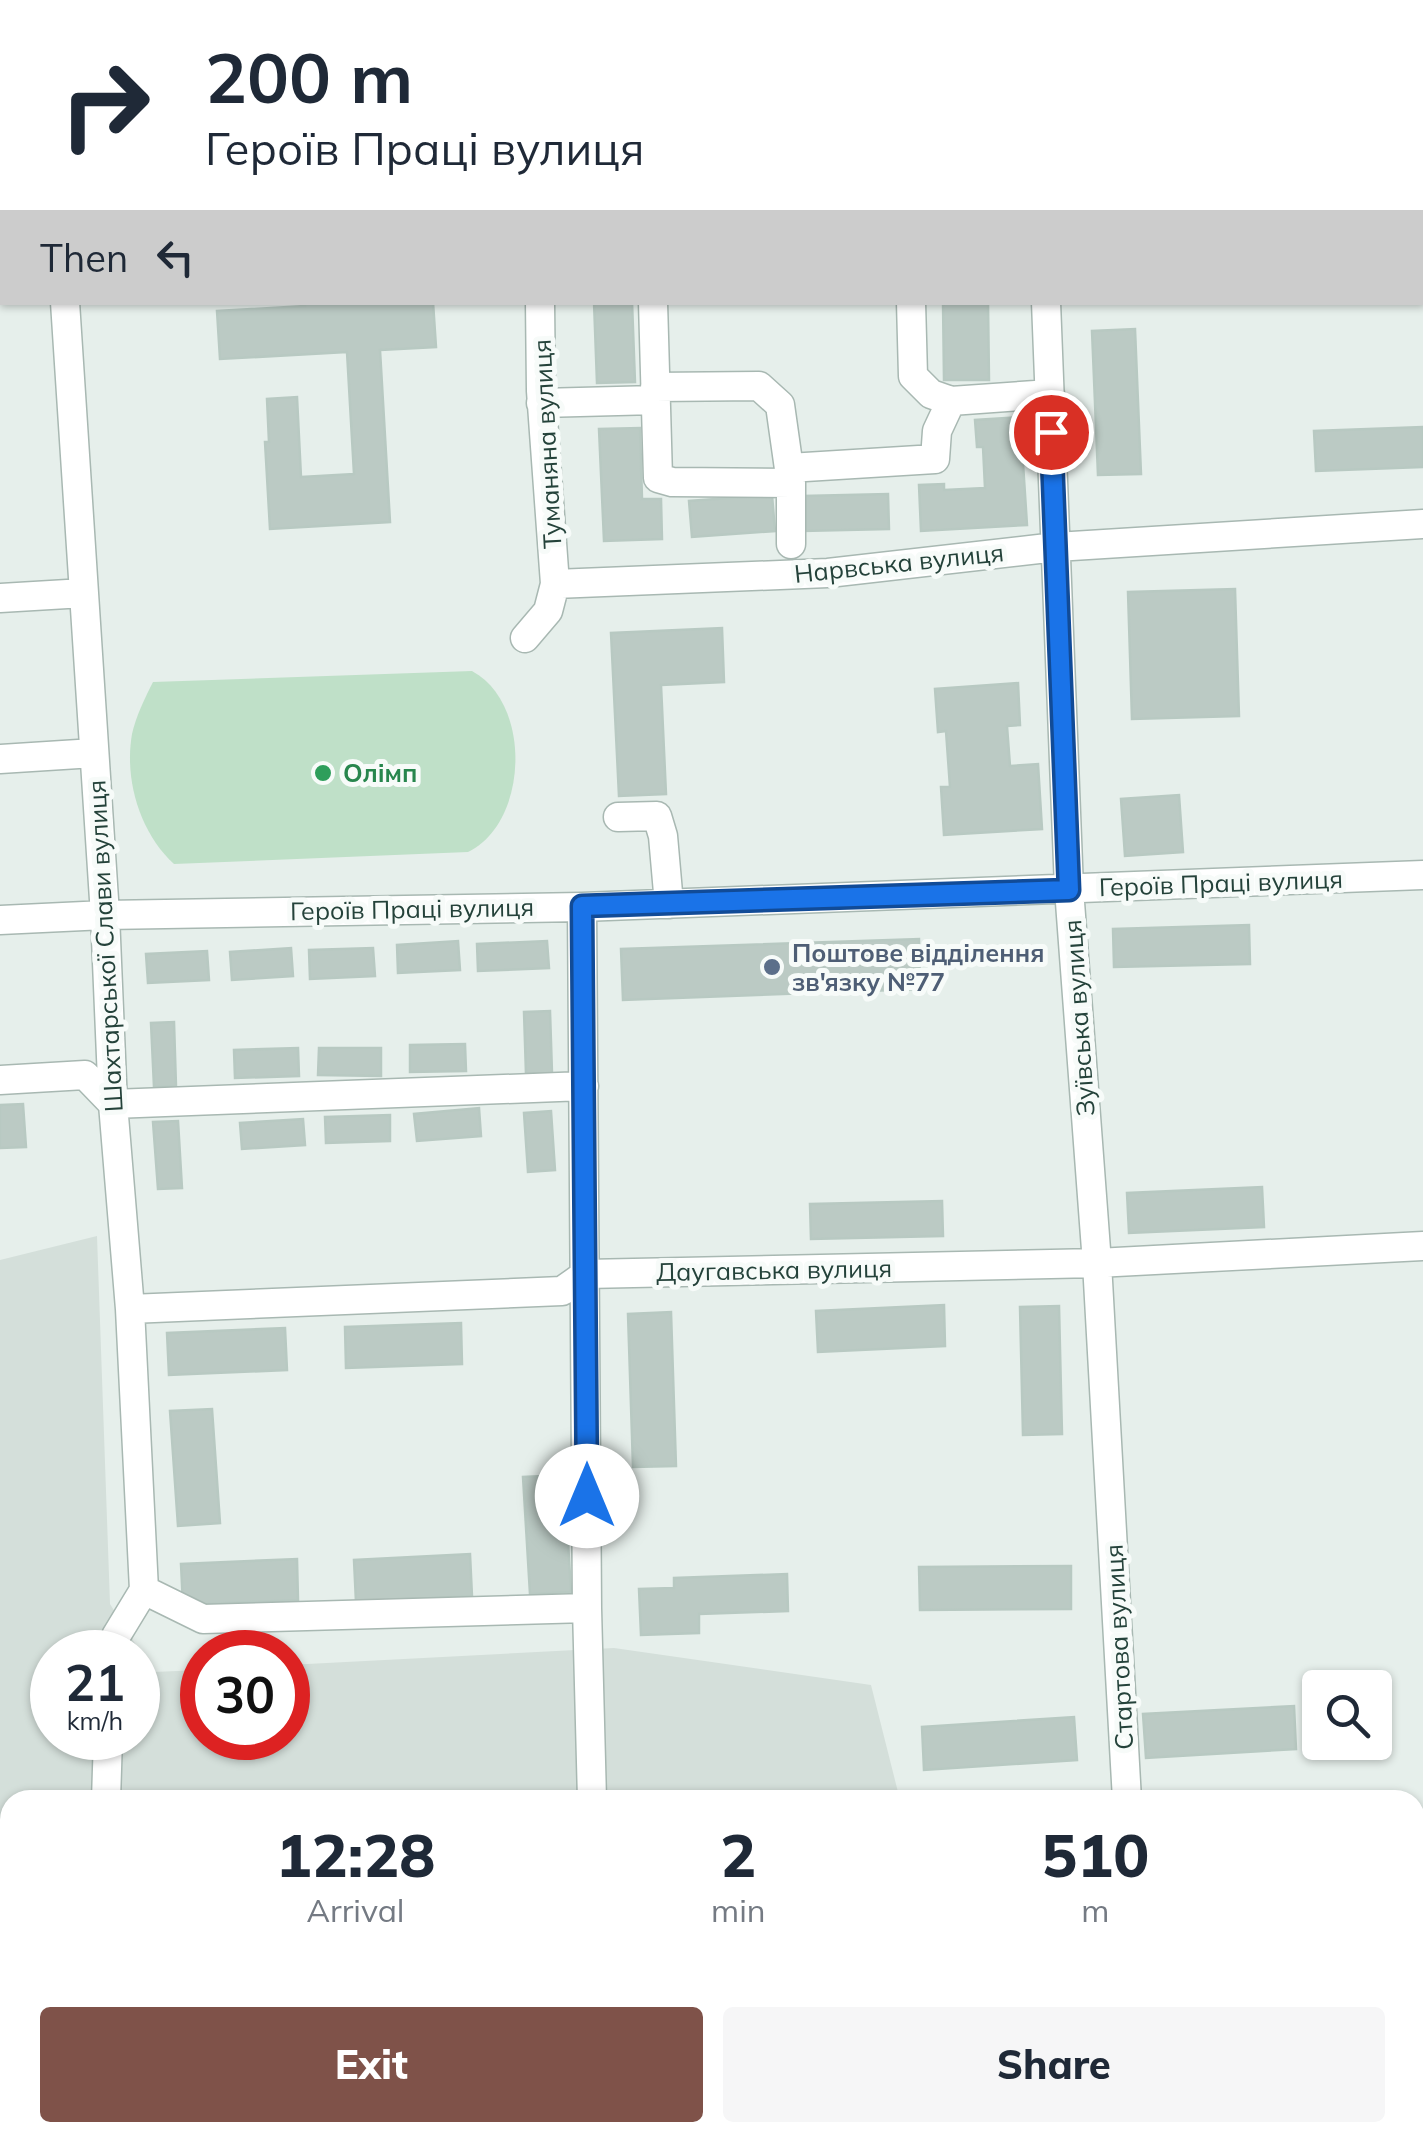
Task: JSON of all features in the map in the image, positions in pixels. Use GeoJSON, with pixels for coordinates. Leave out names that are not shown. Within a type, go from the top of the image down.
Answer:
{"type":"FeatureCollection","features":[{"type":"Feature","properties":{"kind":"street","name":"Шахтарської Слави вулиця"},"geometry":{"type":"LineString","coordinates":[[65,305],[105,915],[113,1104],[130,1310],[144,1590]]}},
{"type":"Feature","properties":{"kind":"street","name":"Туманяна вулиця"},"geometry":{"type":"LineString","coordinates":[[540,305],[542,403],[555,584]]}},
{"type":"Feature","properties":{"kind":"street"},"geometry":{"type":"LineString","coordinates":[[653,305],[658,478],[672,482],[790,475],[935,458],[936,431],[951,402]]}},
{"type":"Feature","properties":{"kind":"street"},"geometry":{"type":"LineString","coordinates":[[910,305],[912,376],[931,394],[951,402],[1050,394]]}},
{"type":"Feature","properties":{"kind":"street","name":"Зуївська вулиця"},"geometry":{"type":"LineString","coordinates":[[1046,305],[1069,890],[1110,1493]]}},
{"type":"Feature","properties":{"kind":"street"},"geometry":{"type":"LineString","coordinates":[[542,403],[759,386],[780,405],[790,475],[791,544]]}},
{"type":"Feature","properties":{"kind":"street","name":"Нарвська вулиця"},"geometry":{"type":"LineString","coordinates":[[555,584],[828,573],[1056,547],[1423,524]]}},
{"type":"Feature","properties":{"kind":"street"},"geometry":{"type":"LineString","coordinates":[[526,638],[548,612],[555,584]]}},
{"type":"Feature","properties":{"kind":"street"},"geometry":{"type":"LineString","coordinates":[[0,598],[84,594]]}},
{"type":"Feature","properties":{"kind":"street"},"geometry":{"type":"LineString","coordinates":[[0,759],[94,753]]}},
{"type":"Feature","properties":{"kind":"street"},"geometry":{"type":"LineString","coordinates":[[618,816],[658,816],[669,904]]}},
{"type":"Feature","properties":{"kind":"street","name":"Героїв Праці вулиця"},"geometry":{"type":"LineString","coordinates":[[0,920],[669,904],[1423,875]]}},
{"type":"Feature","properties":{"kind":"street"},"geometry":{"type":"LineString","coordinates":[[582,906],[592,1790]]}},
{"type":"Feature","properties":{"kind":"street"},"geometry":{"type":"LineString","coordinates":[[0,1080],[85,1075],[113,1104],[584,1086]]}},
{"type":"Feature","properties":{"kind":"street","name":"Даугавська вулиця"},"geometry":{"type":"LineString","coordinates":[[130,1310],[562,1291],[586,1274],[1097,1264],[1423,1246]]}},
{"type":"Feature","properties":{"kind":"street","name":"Стартова вулиця"},"geometry":{"type":"LineString","coordinates":[[1110,1493],[1126,1790]]}},
{"type":"Feature","properties":{"kind":"street"},"geometry":{"type":"LineString","coordinates":[[120,1630],[144,1590],[204,1619],[587,1608]]}},
{"type":"Feature","properties":{"kind":"street"},"geometry":{"type":"LineString","coordinates":[[106,1790],[107,1760]]}},
{"type":"Feature","properties":{"kind":"shaded area"},"geometry":{"type":"Polygon","coordinates":[[[97,1236],[110,1604],[126,1630],[30,1630],[30,1760],[160,1760],[160,1672],[180,1671],[180,1760],[310,1760],[310,1664],[614,1648],[871,1685],[897,1790],[0,1790],[0,1260],[97,1236]]]}},
{"type":"Feature","properties":{"kind":"green space","name":"Олімп"},"geometry":{"type":"Polygon","coordinates":[[[472,671],[492,687],[505,709],[513,734],[515,762],[512,790],[503,816],[488,837],[468,852],[174,864],[152,837],[137,805],[130,769],[132,734],[153,682],[472,671]]]}},
{"type":"Feature","properties":{"kind":"building"},"geometry":{"type":"Polygon","coordinates":[[[433,305],[436,347],[380,350],[390,522],[270,529],[267,399],[297,397],[301,477],[354,474],[347,352],[220,359],[217,311],[433,305]]]}},
{"type":"Feature","properties":{"kind":"building"},"geometry":{"type":"Polygon","coordinates":[[[594,305],[632,305],[635,382],[597,383],[594,305]]]}},
{"type":"Feature","properties":{"kind":"building"},"geometry":{"type":"Polygon","coordinates":[[[943,305],[988,305],[989,380],[944,380],[943,305]]]}},
{"type":"Feature","properties":{"kind":"building"},"geometry":{"type":"Polygon","coordinates":[[[1135,329],[1141,474],[1098,475],[1092,331],[1135,329]]]}},
{"type":"Feature","properties":{"kind":"building"},"geometry":{"type":"Polygon","coordinates":[[[1020,417],[1027,525],[921,531],[919,485],[944,484],[944,490],[985,488],[983,447],[977,447],[975,420],[1020,417]]]}},
{"type":"Feature","properties":{"kind":"building"},"geometry":{"type":"Polygon","coordinates":[[[1423,427],[1423,467],[1316,471],[1314,431],[1423,427]]]}},
{"type":"Feature","properties":{"kind":"building"},"geometry":{"type":"Polygon","coordinates":[[[640,428],[642,499],[661,499],[662,539],[604,541],[599,429],[640,428]]]}},
{"type":"Feature","properties":{"kind":"building"},"geometry":{"type":"Polygon","coordinates":[[[888,494],[889,529],[803,531],[803,496],[888,494]]]}},
{"type":"Feature","properties":{"kind":"building"},"geometry":{"type":"Polygon","coordinates":[[[772,495],[775,531],[692,537],[689,501],[772,495]]]}},
{"type":"Feature","properties":{"kind":"building"},"geometry":{"type":"Polygon","coordinates":[[[1235,589],[1239,716],[1132,719],[1128,592],[1235,589]]]}},
{"type":"Feature","properties":{"kind":"building"},"geometry":{"type":"Polygon","coordinates":[[[722,628],[724,682],[661,685],[666,794],[619,796],[611,633],[722,628]]]}},
{"type":"Feature","properties":{"kind":"building"},"geometry":{"type":"Polygon","coordinates":[[[1018,683],[1020,725],[1007,726],[1010,766],[1038,764],[1042,829],[944,835],[941,787],[950,787],[946,731],[938,732],[935,689],[1018,683]]]}},
{"type":"Feature","properties":{"kind":"building"},"geometry":{"type":"Polygon","coordinates":[[[1179,795],[1183,852],[1125,856],[1121,799],[1179,795]]]}},
{"type":"Feature","properties":{"kind":"building"},"geometry":{"type":"Polygon","coordinates":[[[1249,925],[1250,964],[1114,967],[1113,929],[1249,925]]]}},
{"type":"Feature","properties":{"kind":"building"},"geometry":{"type":"Polygon","coordinates":[[[919,939],[920,989],[623,1000],[621,949],[919,939]]]}},
{"type":"Feature","properties":{"kind":"building"},"geometry":{"type":"Polygon","coordinates":[[[458,941],[460,970],[398,973],[397,945],[458,941]]]}},
{"type":"Feature","properties":{"kind":"building"},"geometry":{"type":"Polygon","coordinates":[[[547,941],[549,968],[478,971],[477,944],[547,941]]]}},
{"type":"Feature","properties":{"kind":"building"},"geometry":{"type":"Polygon","coordinates":[[[291,948],[293,976],[232,980],[230,952],[291,948]]]}},
{"type":"Feature","properties":{"kind":"building"},"geometry":{"type":"Polygon","coordinates":[[[373,948],[375,976],[310,979],[309,950],[373,948]]]}},
{"type":"Feature","properties":{"kind":"building"},"geometry":{"type":"Polygon","coordinates":[[[207,951],[209,980],[148,983],[146,954],[207,951]]]}},
{"type":"Feature","properties":{"kind":"building"},"geometry":{"type":"Polygon","coordinates":[[[550,1011],[552,1073],[526,1074],[524,1012],[550,1011]]]}},
{"type":"Feature","properties":{"kind":"building"},"geometry":{"type":"Polygon","coordinates":[[[174,1022],[176,1086],[154,1087],[151,1023],[174,1022]]]}},
{"type":"Feature","properties":{"kind":"building"},"geometry":{"type":"Polygon","coordinates":[[[465,1044],[466,1071],[410,1072],[410,1045],[465,1044]]]}},
{"type":"Feature","properties":{"kind":"building"},"geometry":{"type":"Polygon","coordinates":[[[298,1048],[299,1076],[235,1078],[234,1050],[298,1048]]]}},
{"type":"Feature","properties":{"kind":"building"},"geometry":{"type":"Polygon","coordinates":[[[319,1048],[381,1048],[381,1076],[318,1075],[319,1048]]]}},
{"type":"Feature","properties":{"kind":"building"},"geometry":{"type":"Polygon","coordinates":[[[23,1104],[26,1147],[0,1148],[0,1105],[23,1104]]]}},
{"type":"Feature","properties":{"kind":"building"},"geometry":{"type":"Polygon","coordinates":[[[479,1108],[481,1136],[417,1141],[414,1114],[479,1108]]]}},
{"type":"Feature","properties":{"kind":"building"},"geometry":{"type":"Polygon","coordinates":[[[551,1111],[555,1170],[528,1172],[524,1113],[551,1111]]]}},
{"type":"Feature","properties":{"kind":"building"},"geometry":{"type":"Polygon","coordinates":[[[390,1115],[390,1141],[326,1143],[325,1117],[390,1115]]]}},
{"type":"Feature","properties":{"kind":"building"},"geometry":{"type":"Polygon","coordinates":[[[303,1119],[305,1145],[242,1149],[240,1123],[303,1119]]]}},
{"type":"Feature","properties":{"kind":"building"},"geometry":{"type":"Polygon","coordinates":[[[178,1121],[182,1188],[158,1189],[153,1122],[178,1121]]]}},
{"type":"Feature","properties":{"kind":"building"},"geometry":{"type":"Polygon","coordinates":[[[1262,1187],[1264,1227],[1129,1233],[1127,1193],[1262,1187]]]}},
{"type":"Feature","properties":{"kind":"building"},"geometry":{"type":"Polygon","coordinates":[[[942,1201],[943,1236],[811,1239],[810,1204],[942,1201]]]}},
{"type":"Feature","properties":{"kind":"building"},"geometry":{"type":"Polygon","coordinates":[[[944,1305],[945,1346],[818,1352],[816,1311],[944,1305]]]}},
{"type":"Feature","properties":{"kind":"building"},"geometry":{"type":"Polygon","coordinates":[[[1059,1306],[1062,1434],[1023,1435],[1020,1307],[1059,1306]]]}},
{"type":"Feature","properties":{"kind":"building"},"geometry":{"type":"Polygon","coordinates":[[[671,1312],[676,1466],[633,1467],[628,1314],[671,1312]]]}},
{"type":"Feature","properties":{"kind":"building"},"geometry":{"type":"Polygon","coordinates":[[[461,1323],[462,1364],[346,1368],[345,1327],[461,1323]]]}},
{"type":"Feature","properties":{"kind":"building"},"geometry":{"type":"Polygon","coordinates":[[[285,1328],[287,1370],[169,1375],[167,1333],[285,1328]]]}},
{"type":"Feature","properties":{"kind":"building"},"geometry":{"type":"Polygon","coordinates":[[[212,1409],[220,1523],[178,1526],[170,1411],[212,1409]]]}},
{"type":"Feature","properties":{"kind":"building"},"geometry":{"type":"Polygon","coordinates":[[[564,1475],[571,1592],[530,1594],[523,1477],[564,1475]]]}},
{"type":"Feature","properties":{"kind":"building"},"geometry":{"type":"Polygon","coordinates":[[[470,1554],[472,1596],[356,1602],[354,1560],[470,1554]]]}},
{"type":"Feature","properties":{"kind":"building"},"geometry":{"type":"Polygon","coordinates":[[[297,1559],[298,1600],[183,1605],[181,1564],[297,1559]]]}},
{"type":"Feature","properties":{"kind":"building"},"geometry":{"type":"Polygon","coordinates":[[[1071,1566],[1071,1609],[920,1610],[919,1567],[1071,1566]]]}},
{"type":"Feature","properties":{"kind":"building"},"geometry":{"type":"Polygon","coordinates":[[[787,1574],[788,1611],[699,1614],[699,1633],[641,1635],[639,1589],[674,1588],[674,1578],[787,1574]]]}},
{"type":"Feature","properties":{"kind":"building"},"geometry":{"type":"Polygon","coordinates":[[[1294,1706],[1296,1749],[1146,1758],[1143,1714],[1294,1706]]]}},
{"type":"Feature","properties":{"kind":"building"},"geometry":{"type":"Polygon","coordinates":[[[1074,1717],[1077,1760],[924,1770],[922,1727],[1074,1717]]]}},
{"type":"Feature","properties":{"kind":"place","name":"Олімп"},"geometry":{"type":"Point","coordinates":[323,773]}},
{"type":"Feature","properties":{"kind":"place","name":"Поштове відділення зв'язку №77"},"geometry":{"type":"Point","coordinates":[772,967]}},
{"type":"Feature","properties":{"kind":"route"},"geometry":{"type":"LineString","coordinates":[[587,1496],[582,906],[1069,890],[1051,432]]}}]}
